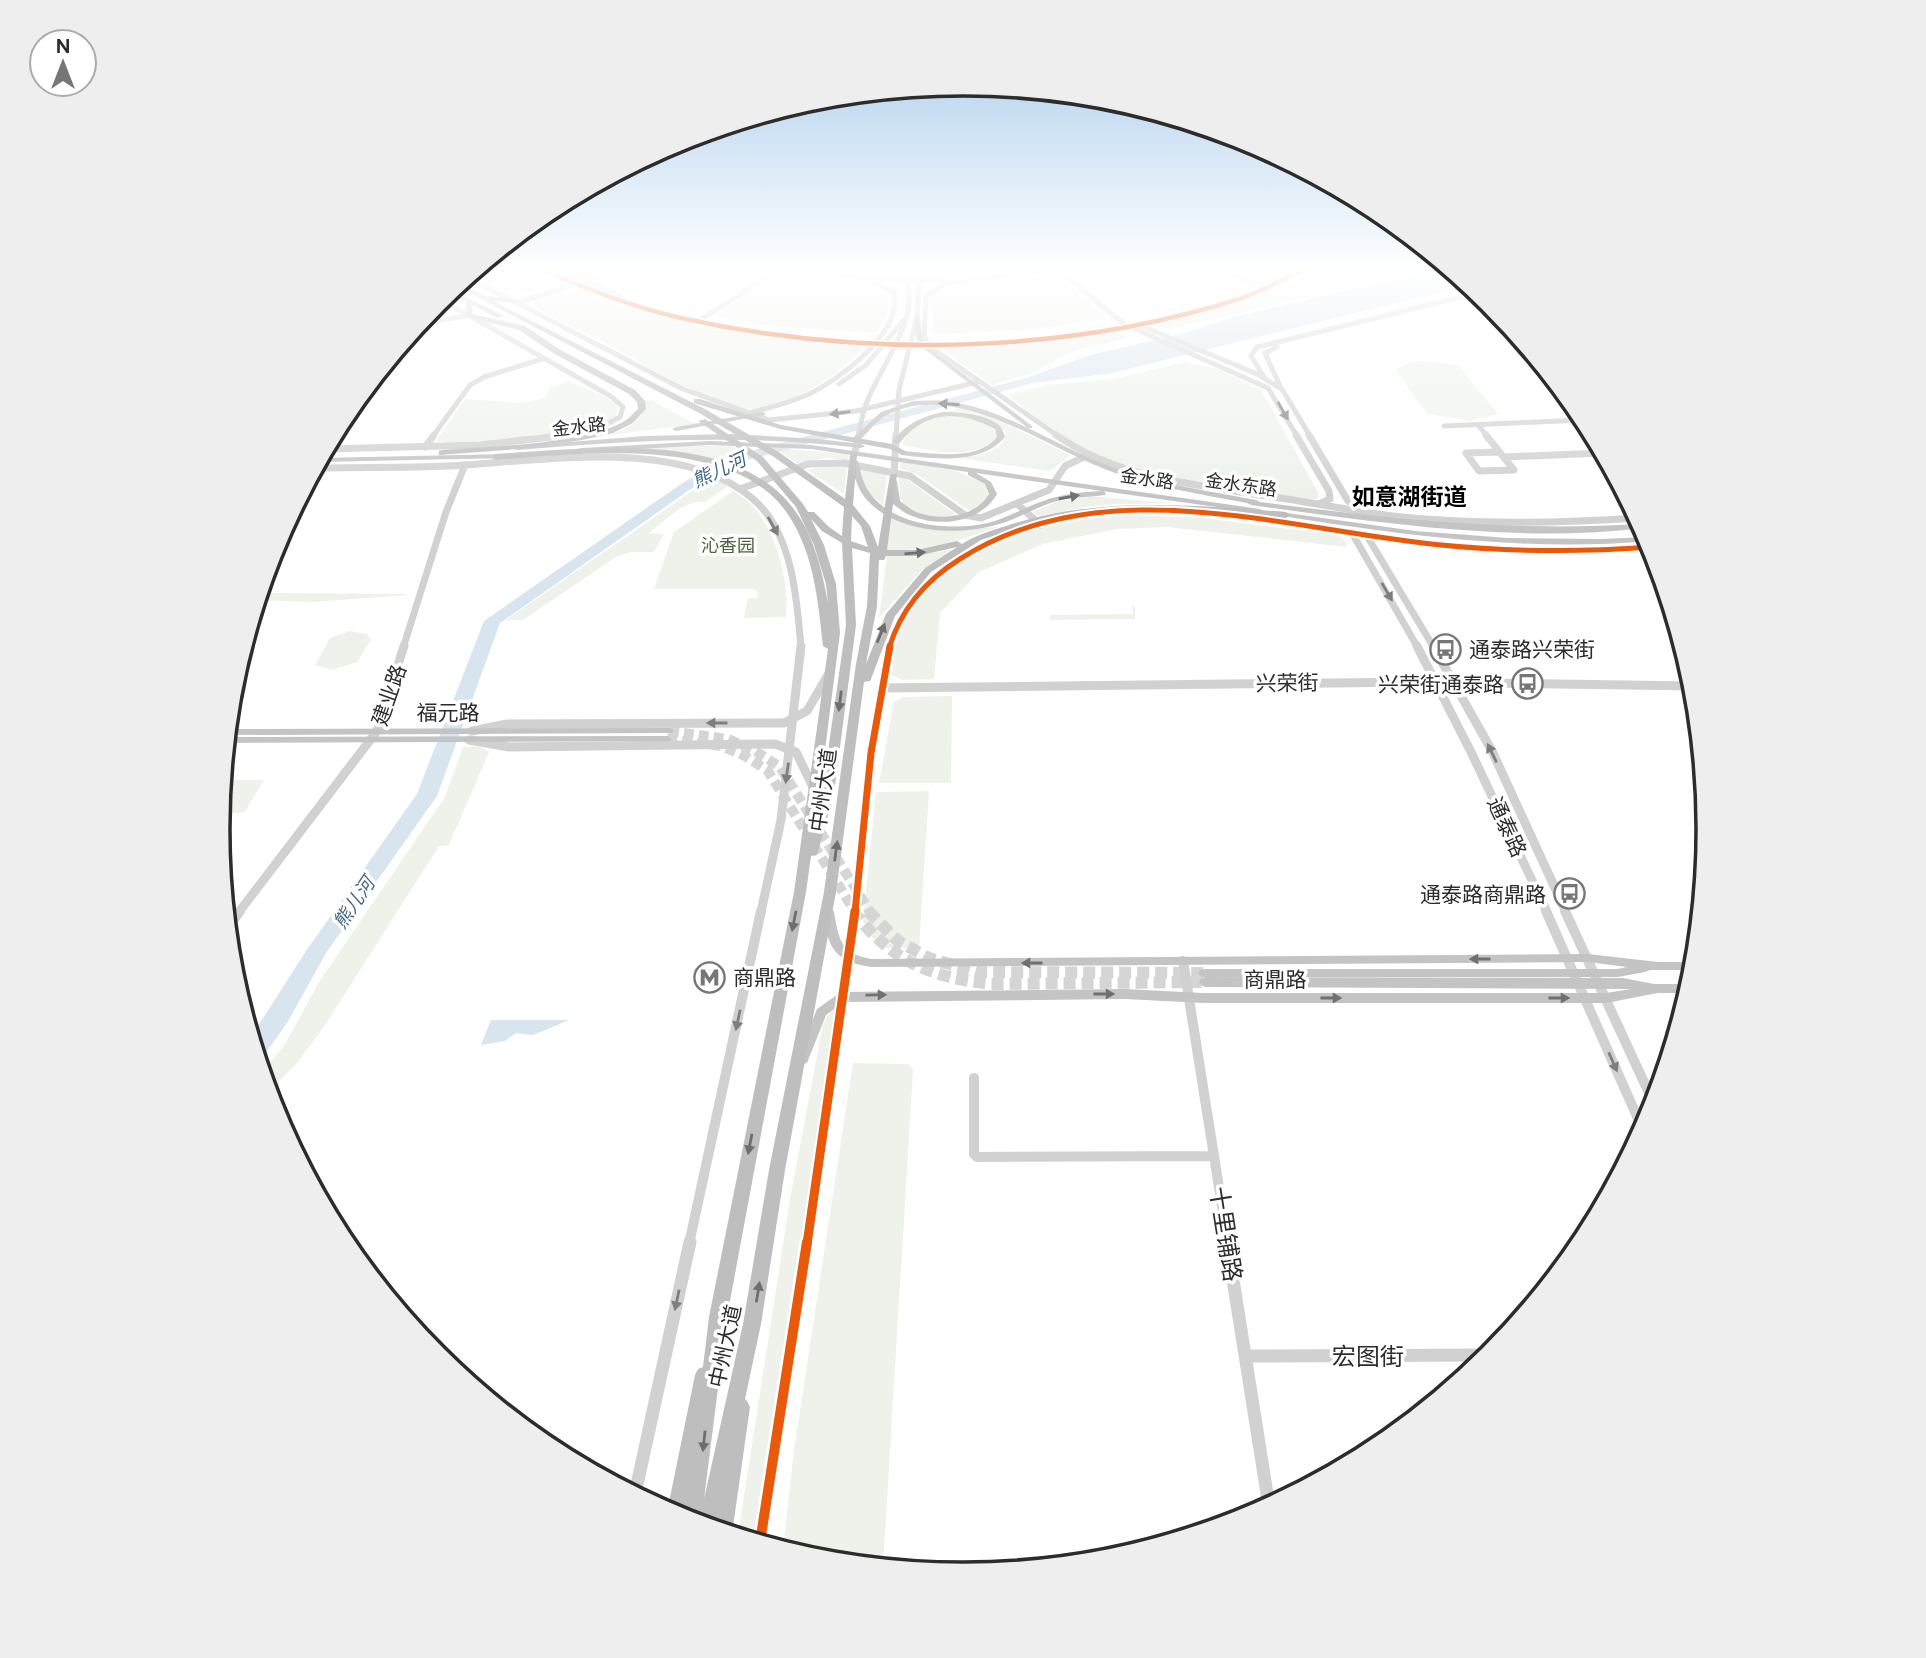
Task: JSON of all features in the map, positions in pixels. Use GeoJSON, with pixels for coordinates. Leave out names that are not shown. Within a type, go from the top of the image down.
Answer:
{"type":"FeatureCollection","features":[{"type":"Feature","properties":{"kind":"highway"},"geometry":{"type":"LineString","coordinates":[[546,344],[644,390],[837,440],[892,447],[903,452]]}},
{"type":"Feature","properties":{"kind":"highway","name":"中州大道"},"geometry":{"type":"LineString","coordinates":[[554,344],[644,390],[735,429],[849,506],[865,526],[875,552],[874,585],[827,909],[752,1324],[710,1516]]}},
{"type":"Feature","properties":{"kind":"highway","name":"中州大道"},"geometry":{"type":"LineString","coordinates":[[564,344],[741,444],[768,467],[794,496],[815,535],[831,584],[835,633],[800,892],[718,1317],[694,1510]]}},
{"type":"Feature","properties":{"kind":"highway"},"geometry":{"type":"LineString","coordinates":[[571,344],[644,390]]}},
{"type":"Feature","properties":{"kind":"highway"},"geometry":{"type":"LineString","coordinates":[[442,453],[578,439],[610,432],[637,418],[642,408],[644,390]]}},
{"type":"Feature","properties":{"kind":"highway"},"geometry":{"type":"LineString","coordinates":[[495,457],[617,452],[679,460],[734,470],[778,496],[799,524],[813,563],[824,611],[830,670]]}},
{"type":"Feature","properties":{"kind":"highway"},"geometry":{"type":"LineString","coordinates":[[800,892],[828,793],[851,609],[846,530],[854,455]]}},
{"type":"Feature","properties":{"kind":"highway"},"geometry":{"type":"LineString","coordinates":[[874,585],[882,556],[894,475]]}},
{"type":"Feature","properties":{"kind":"highway"},"geometry":{"type":"LineString","coordinates":[[794,496],[827,532],[860,549],[916,553],[1066,513],[1147,505],[1290,512]]}},
{"type":"Feature","properties":{"kind":"highway"},"geometry":{"type":"LineString","coordinates":[[846,771],[870,664],[889,616],[922,575],[979,538]]}},
{"type":"Feature","properties":{"kind":"highway"},"geometry":{"type":"LineString","coordinates":[[679,1504],[718,1317]]}},
{"type":"Feature","properties":{"kind":"highway"},"geometry":{"type":"LineString","coordinates":[[725,1522],[752,1324]]}},
{"type":"Feature","properties":{"kind":"main road"},"geometry":{"type":"LineString","coordinates":[[923,344],[1052,443]]}},
{"type":"Feature","properties":{"kind":"main road"},"geometry":{"type":"LineString","coordinates":[[857,438],[870,423],[889,411],[938,404],[981,410],[1122,473],[1290,512],[1352,533]]}},
{"type":"Feature","properties":{"kind":"main road"},"geometry":{"type":"LineString","coordinates":[[585,442],[755,414]]}},
{"type":"Feature","properties":{"kind":"main road"},"geometry":{"type":"LineString","coordinates":[[897,442],[910,425],[935,416],[970,416],[998,428],[1001,437],[995,445],[968,454],[903,452]]}},
{"type":"Feature","properties":{"kind":"main road","name":"金水路"},"geometry":{"type":"LineString","coordinates":[[334,454],[442,453],[662,436],[759,436],[837,440]]}},
{"type":"Feature","properties":{"kind":"main road","name":"金水路"},"geometry":{"type":"LineString","coordinates":[[330,460],[495,457],[652,444],[767,444],[811,447]]}},
{"type":"Feature","properties":{"kind":"main road","name":"金水东路"},"geometry":{"type":"LineString","coordinates":[[811,447],[986,468]]}},
{"type":"Feature","properties":{"kind":"main road","name":"金水东路"},"geometry":{"type":"LineString","coordinates":[[903,452],[986,468],[1489,542],[1581,543],[1636,540]]}},
{"type":"Feature","properties":{"kind":"main road"},"geometry":{"type":"LineString","coordinates":[[854,455],[857,483],[867,498],[891,514],[926,526],[982,527],[1056,499],[1092,494],[1185,500]]}},
{"type":"Feature","properties":{"kind":"main road"},"geometry":{"type":"LineString","coordinates":[[894,475],[896,502],[918,516],[940,520],[962,518],[988,506],[994,493],[985,479],[922,462]]}},
{"type":"Feature","properties":{"kind":"main road","name":"金水路"},"geometry":{"type":"LineString","coordinates":[[1107,486],[1185,500]]}},
{"type":"Feature","properties":{"kind":"main road","name":"金水东路"},"geometry":{"type":"LineString","coordinates":[[1185,500],[1465,528],[1569,530],[1630,527]]}},
{"type":"Feature","properties":{"kind":"main road","name":"福元路"},"geometry":{"type":"LineString","coordinates":[[237,732],[668,735]]}},
{"type":"Feature","properties":{"kind":"main road","name":"福元路"},"geometry":{"type":"LineString","coordinates":[[236,740],[374,735]]}},
{"type":"Feature","properties":{"kind":"main road"},"geometry":{"type":"LineString","coordinates":[[827,909],[832,938],[837,948],[849,959]]}},
{"type":"Feature","properties":{"kind":"main road","name":"商鼎路"},"geometry":{"type":"LineString","coordinates":[[849,959],[871,963],[1588,958],[1683,966]]}},
{"type":"Feature","properties":{"kind":"main road"},"geometry":{"type":"LineString","coordinates":[[1597,978],[1658,966]]}},
{"type":"Feature","properties":{"kind":"main road"},"geometry":{"type":"LineString","coordinates":[[1204,978],[1597,978],[1658,988]]}},
{"type":"Feature","properties":{"kind":"main road","name":"商鼎路"},"geometry":{"type":"LineString","coordinates":[[845,996],[1125,994],[1188,998],[1606,998],[1658,988],[1678,988]]}},
{"type":"Feature","properties":{"kind":"main road"},"geometry":{"type":"LineString","coordinates":[[793,1088],[821,1012],[832,1001],[845,996]]}},
{"type":"Feature","properties":{"kind":"street"},"geometry":{"type":"LineString","coordinates":[[337,449],[425,447],[574,435],[601,429],[620,416],[623,407],[612,397],[517,344]]}},
{"type":"Feature","properties":{"kind":"street"},"geometry":{"type":"LineString","coordinates":[[598,344],[683,388],[755,414],[787,421],[856,411],[981,383]]}},
{"type":"Feature","properties":{"kind":"street"},"geometry":{"type":"LineString","coordinates":[[755,414],[828,385],[852,368],[873,344]]}},
{"type":"Feature","properties":{"kind":"street"},"geometry":{"type":"LineString","coordinates":[[755,414],[805,401],[855,375],[882,344]]}},
{"type":"Feature","properties":{"kind":"street"},"geometry":{"type":"LineString","coordinates":[[854,455],[875,382],[896,344]]}},
{"type":"Feature","properties":{"kind":"street"},"geometry":{"type":"LineString","coordinates":[[894,475],[899,390],[910,344]]}},
{"type":"Feature","properties":{"kind":"street"},"geometry":{"type":"LineString","coordinates":[[932,344],[981,383],[1086,453],[1160,477],[1423,519],[1519,523],[1626,518]]}},
{"type":"Feature","properties":{"kind":"street"},"geometry":{"type":"LineString","coordinates":[[1170,344],[1261,379],[1276,377]]}},
{"type":"Feature","properties":{"kind":"street"},"geometry":{"type":"LineString","coordinates":[[1187,344],[1282,389]]}},
{"type":"Feature","properties":{"kind":"street"},"geometry":{"type":"LineString","coordinates":[[1268,344],[1251,352],[1252,358],[1261,379],[1271,390],[1329,491],[1330,499],[1290,512]]}},
{"type":"Feature","properties":{"kind":"street"},"geometry":{"type":"LineString","coordinates":[[1291,344],[1267,350],[1265,353],[1282,389],[1349,501],[1368,512]]}},
{"type":"Feature","properties":{"kind":"street"},"geometry":{"type":"LineString","coordinates":[[1231,363],[1252,358]]}},
{"type":"Feature","properties":{"kind":"street"},"geometry":{"type":"LineString","coordinates":[[425,447],[470,385],[484,377],[542,359]]}},
{"type":"Feature","properties":{"kind":"street"},"geometry":{"type":"LineString","coordinates":[[1444,426],[1570,420]]}},
{"type":"Feature","properties":{"kind":"street"},"geometry":{"type":"LineString","coordinates":[[1478,425],[1502,454],[1514,470],[1479,471],[1466,453],[1502,454],[1592,453]]}},
{"type":"Feature","properties":{"kind":"street"},"geometry":{"type":"LineString","coordinates":[[742,490],[814,465],[834,462],[910,476],[972,518],[981,518],[1052,488],[1065,466],[1086,453]]}},
{"type":"Feature","properties":{"kind":"street"},"geometry":{"type":"LineString","coordinates":[[325,468],[465,465],[615,457],[679,460],[725,480],[759,504],[782,542],[793,576],[802,659],[774,855],[637,1485]]}},
{"type":"Feature","properties":{"kind":"street","name":"建业路"},"geometry":{"type":"LineString","coordinates":[[236,916],[374,735],[446,512],[465,465]]}},
{"type":"Feature","properties":{"kind":"street"},"geometry":{"type":"LineString","coordinates":[[1017,504],[1041,525]]}},
{"type":"Feature","properties":{"kind":"street"},"geometry":{"type":"LineString","coordinates":[[761,1533],[845,996],[864,808],[881,688],[901,618],[932,580],[982,546],[1041,525],[1105,514],[1176,512],[1502,550],[1565,551],[1639,548]]}},
{"type":"Feature","properties":{"kind":"street","name":"通泰路"},"geometry":{"type":"LineString","coordinates":[[1352,533],[1436,681],[1477,760],[1637,1116]]}},
{"type":"Feature","properties":{"kind":"street","name":"通泰路"},"geometry":{"type":"LineString","coordinates":[[1367,536],[1454,681],[1492,751],[1647,1090]]}},
{"type":"Feature","properties":{"kind":"street"},"geometry":{"type":"LineString","coordinates":[[465,735],[507,724],[772,724],[794,721],[809,710],[830,670]]}},
{"type":"Feature","properties":{"kind":"street","name":"兴荣街"},"geometry":{"type":"LineString","coordinates":[[881,688],[1436,681],[1682,686]]}},
{"type":"Feature","properties":{"kind":"street"},"geometry":{"type":"LineString","coordinates":[[465,735],[509,747],[675,748],[724,743],[775,744],[791,748],[807,769],[813,787]]}},
{"type":"Feature","properties":{"kind":"street","name":"十里铺路"},"geometry":{"type":"LineString","coordinates":[[1183,961],[1267,1495]]}},
{"type":"Feature","properties":{"kind":"street"},"geometry":{"type":"LineString","coordinates":[[974,1078],[974,1154],[977,1157],[1214,1156]]}},
{"type":"Feature","properties":{"kind":"street","name":"宏图街"},"geometry":{"type":"LineString","coordinates":[[1246,1356],[1472,1355]]}},
{"type":"Feature","properties":{"kind":"green space"},"geometry":{"type":"Polygon","coordinates":[[[608,344],[843,344],[864,347],[827,379],[796,397],[764,408],[735,407],[674,380],[608,344]]]}},
{"type":"Feature","properties":{"kind":"green space"},"geometry":{"type":"Polygon","coordinates":[[[967,344],[1100,344],[1076,350],[1027,375],[992,385],[938,347],[967,344]]]}},
{"type":"Feature","properties":{"kind":"green space"},"geometry":{"type":"Polygon","coordinates":[[[1422,361],[1458,365],[1498,414],[1470,421],[1428,414],[1395,370],[1407,363],[1422,361]]]}},
{"type":"Feature","properties":{"kind":"green space"},"geometry":{"type":"Polygon","coordinates":[[[1185,362],[1218,369],[1261,390],[1319,494],[1317,499],[1305,500],[1176,478],[1112,460],[1054,431],[1008,395],[1046,385],[1113,379],[1185,362]]]}},
{"type":"Feature","properties":{"kind":"green space"},"geometry":{"type":"Polygon","coordinates":[[[569,381],[614,401],[618,407],[615,418],[579,432],[558,436],[450,443],[436,441],[465,399],[519,403],[545,398],[549,388],[569,381]]]}},
{"type":"Feature","properties":{"kind":"green space"},"geometry":{"type":"Polygon","coordinates":[[[651,400],[695,424],[602,436],[631,426],[641,416],[645,401],[651,400]]]}},
{"type":"Feature","properties":{"kind":"green space"},"geometry":{"type":"Polygon","coordinates":[[[961,408],[1000,421],[1070,455],[1050,471],[960,458],[994,450],[1006,435],[1002,428],[989,418],[947,412],[961,408]]]}},
{"type":"Feature","properties":{"kind":"green space"},"geometry":{"type":"Polygon","coordinates":[[[941,417],[964,417],[978,421],[997,433],[997,438],[987,445],[964,452],[903,445],[908,433],[916,425],[941,417]]]}},
{"type":"Feature","properties":{"kind":"green space"},"geometry":{"type":"Polygon","coordinates":[[[732,446],[741,452],[714,460],[636,448],[732,446]]]}},
{"type":"Feature","properties":{"kind":"green space"},"geometry":{"type":"Polygon","coordinates":[[[787,449],[849,454],[848,460],[827,458],[798,464],[780,452],[787,449]]]}},
{"type":"Feature","properties":{"kind":"green space"},"geometry":{"type":"Polygon","coordinates":[[[901,461],[956,471],[986,484],[988,496],[982,505],[971,512],[920,476],[900,468],[901,461]]]}},
{"type":"Feature","properties":{"kind":"green space"},"geometry":{"type":"Polygon","coordinates":[[[832,465],[847,467],[844,494],[807,470],[832,465]]]}},
{"type":"Feature","properties":{"kind":"green space"},"geometry":{"type":"Polygon","coordinates":[[[859,470],[887,474],[883,505],[867,492],[859,470]]]}},
{"type":"Feature","properties":{"kind":"green space"},"geometry":{"type":"Polygon","coordinates":[[[899,477],[908,480],[958,516],[934,516],[912,509],[900,499],[899,477]]]}},
{"type":"Feature","properties":{"kind":"green space"},"geometry":{"type":"Polygon","coordinates":[[[711,478],[728,486],[705,502],[682,507],[649,533],[664,534],[654,552],[631,552],[616,557],[523,620],[506,620],[711,478]]]}},
{"type":"Feature","properties":{"kind":"green space","name":"沁香园"},"geometry":{"type":"Polygon","coordinates":[[[733,491],[759,513],[776,546],[785,583],[786,617],[744,618],[748,598],[757,598],[758,592],[753,589],[654,589],[674,532],[733,491]]]}},
{"type":"Feature","properties":{"kind":"green space"},"geometry":{"type":"Polygon","coordinates":[[[1088,496],[1170,503],[1098,505],[1038,516],[1033,512],[1058,501],[1088,496]]]}},
{"type":"Feature","properties":{"kind":"green space"},"geometry":{"type":"Polygon","coordinates":[[[1131,515],[1203,518],[1331,534],[1342,537],[1348,547],[1167,527],[1116,529],[1043,544],[979,572],[940,613],[934,679],[902,680],[892,675],[897,638],[915,603],[938,578],[965,558],[996,542],[1030,531],[1064,523],[1131,515]]]}},
{"type":"Feature","properties":{"kind":"green space"},"geometry":{"type":"Polygon","coordinates":[[[890,517],[941,530],[999,527],[934,548],[887,551],[890,517]]]}},
{"type":"Feature","properties":{"kind":"green space"},"geometry":{"type":"Polygon","coordinates":[[[952,550],[923,569],[879,618],[887,555],[916,555],[952,550]]]}},
{"type":"Feature","properties":{"kind":"green space"},"geometry":{"type":"Polygon","coordinates":[[[269,593],[408,595],[312,602],[267,600],[269,593]]]}},
{"type":"Feature","properties":{"kind":"green space"},"geometry":{"type":"Polygon","coordinates":[[[1132,606],[1135,606],[1135,619],[1050,620],[1050,615],[1133,614],[1132,606]]]}},
{"type":"Feature","properties":{"kind":"green space"},"geometry":{"type":"Polygon","coordinates":[[[350,631],[367,634],[371,640],[357,662],[332,670],[315,665],[330,638],[350,631]]]}},
{"type":"Feature","properties":{"kind":"green space"},"geometry":{"type":"Polygon","coordinates":[[[952,696],[951,783],[879,783],[894,702],[903,697],[952,696]]]}},
{"type":"Feature","properties":{"kind":"green space"},"geometry":{"type":"Polygon","coordinates":[[[463,747],[480,747],[489,752],[449,845],[439,846],[325,1025],[298,1062],[276,1084],[269,1064],[284,1046],[319,982],[445,797],[463,747]]]}},
{"type":"Feature","properties":{"kind":"green space"},"geometry":{"type":"Polygon","coordinates":[[[232,780],[264,780],[244,813],[231,813],[232,780]]]}},
{"type":"Feature","properties":{"kind":"green space"},"geometry":{"type":"Polygon","coordinates":[[[929,791],[919,948],[886,948],[873,939],[863,921],[876,792],[929,791]]]}},
{"type":"Feature","properties":{"kind":"green space"},"geometry":{"type":"Polygon","coordinates":[[[833,1007],[838,1007],[757,1532],[739,1527],[790,1199],[823,1024],[833,1007]]]}},
{"type":"Feature","properties":{"kind":"green space"},"geometry":{"type":"Polygon","coordinates":[[[853,1063],[909,1064],[913,1070],[884,1557],[820,1548],[784,1540],[794,1450],[853,1063]]]}},
{"type":"Feature","properties":{"kind":"water","name":"熊儿河"},"geometry":{"type":"Polygon","coordinates":[[[1137,344],[1228,344],[1112,373],[1033,383],[733,464],[695,486],[500,623],[437,796],[326,953],[287,1023],[265,1053],[257,1027],[306,951],[417,794],[484,621],[684,482],[732,456],[1026,378],[1090,355],[1137,344]]]}},
{"type":"Feature","properties":{"kind":"water"},"geometry":{"type":"Polygon","coordinates":[[[491,1020],[569,1020],[533,1035],[516,1033],[505,1041],[481,1045],[491,1020]]]}},
{"type":"Feature","properties":{"kind":"tunnel"},"geometry":{"type":"LineString","coordinates":[[669,731],[728,739],[754,750],[780,767],[870,912]]}},
{"type":"Feature","properties":{"kind":"tunnel"},"geometry":{"type":"LineString","coordinates":[[667,739],[721,746],[745,756],[768,771],[855,912]]}},
{"type":"Feature","properties":{"kind":"tunnel"},"geometry":{"type":"LineString","coordinates":[[853,911],[882,943],[897,954],[913,964],[949,977],[991,984],[1205,982]]}},
{"type":"Feature","properties":{"kind":"tunnel"},"geometry":{"type":"LineString","coordinates":[[868,911],[898,941],[929,958],[977,972],[1204,973]]}},
{"type":"Feature","properties":{"kind":"cycle path"},"geometry":{"type":"LineString","coordinates":[[761,1533],[845,994],[871,753],[883,674],[895,630],[910,604],[948,566],[995,540],[1048,523],[1139,511],[1178,511],[1256,518],[1410,542],[1471,548],[1561,551],[1639,548]]}},
{"type":"Feature","properties":{"kind":"place","name":"通泰路兴荣街"},"geometry":{"type":"Point","coordinates":[1446,649]}},
{"type":"Feature","properties":{"kind":"place","name":"兴荣街通泰路"},"geometry":{"type":"Point","coordinates":[1527,684]}},
{"type":"Feature","properties":{"kind":"place","name":"通泰路商鼎路"},"geometry":{"type":"Point","coordinates":[1569,894]}},
{"type":"Feature","properties":{"kind":"place","name":"商鼎路"},"geometry":{"type":"Point","coordinates":[710,977]}},
{"type":"Feature","properties":{"kind":"district","name":"如意湖街道"},"geometry":{"type":"Point","coordinates":[1409,497]}}]}
